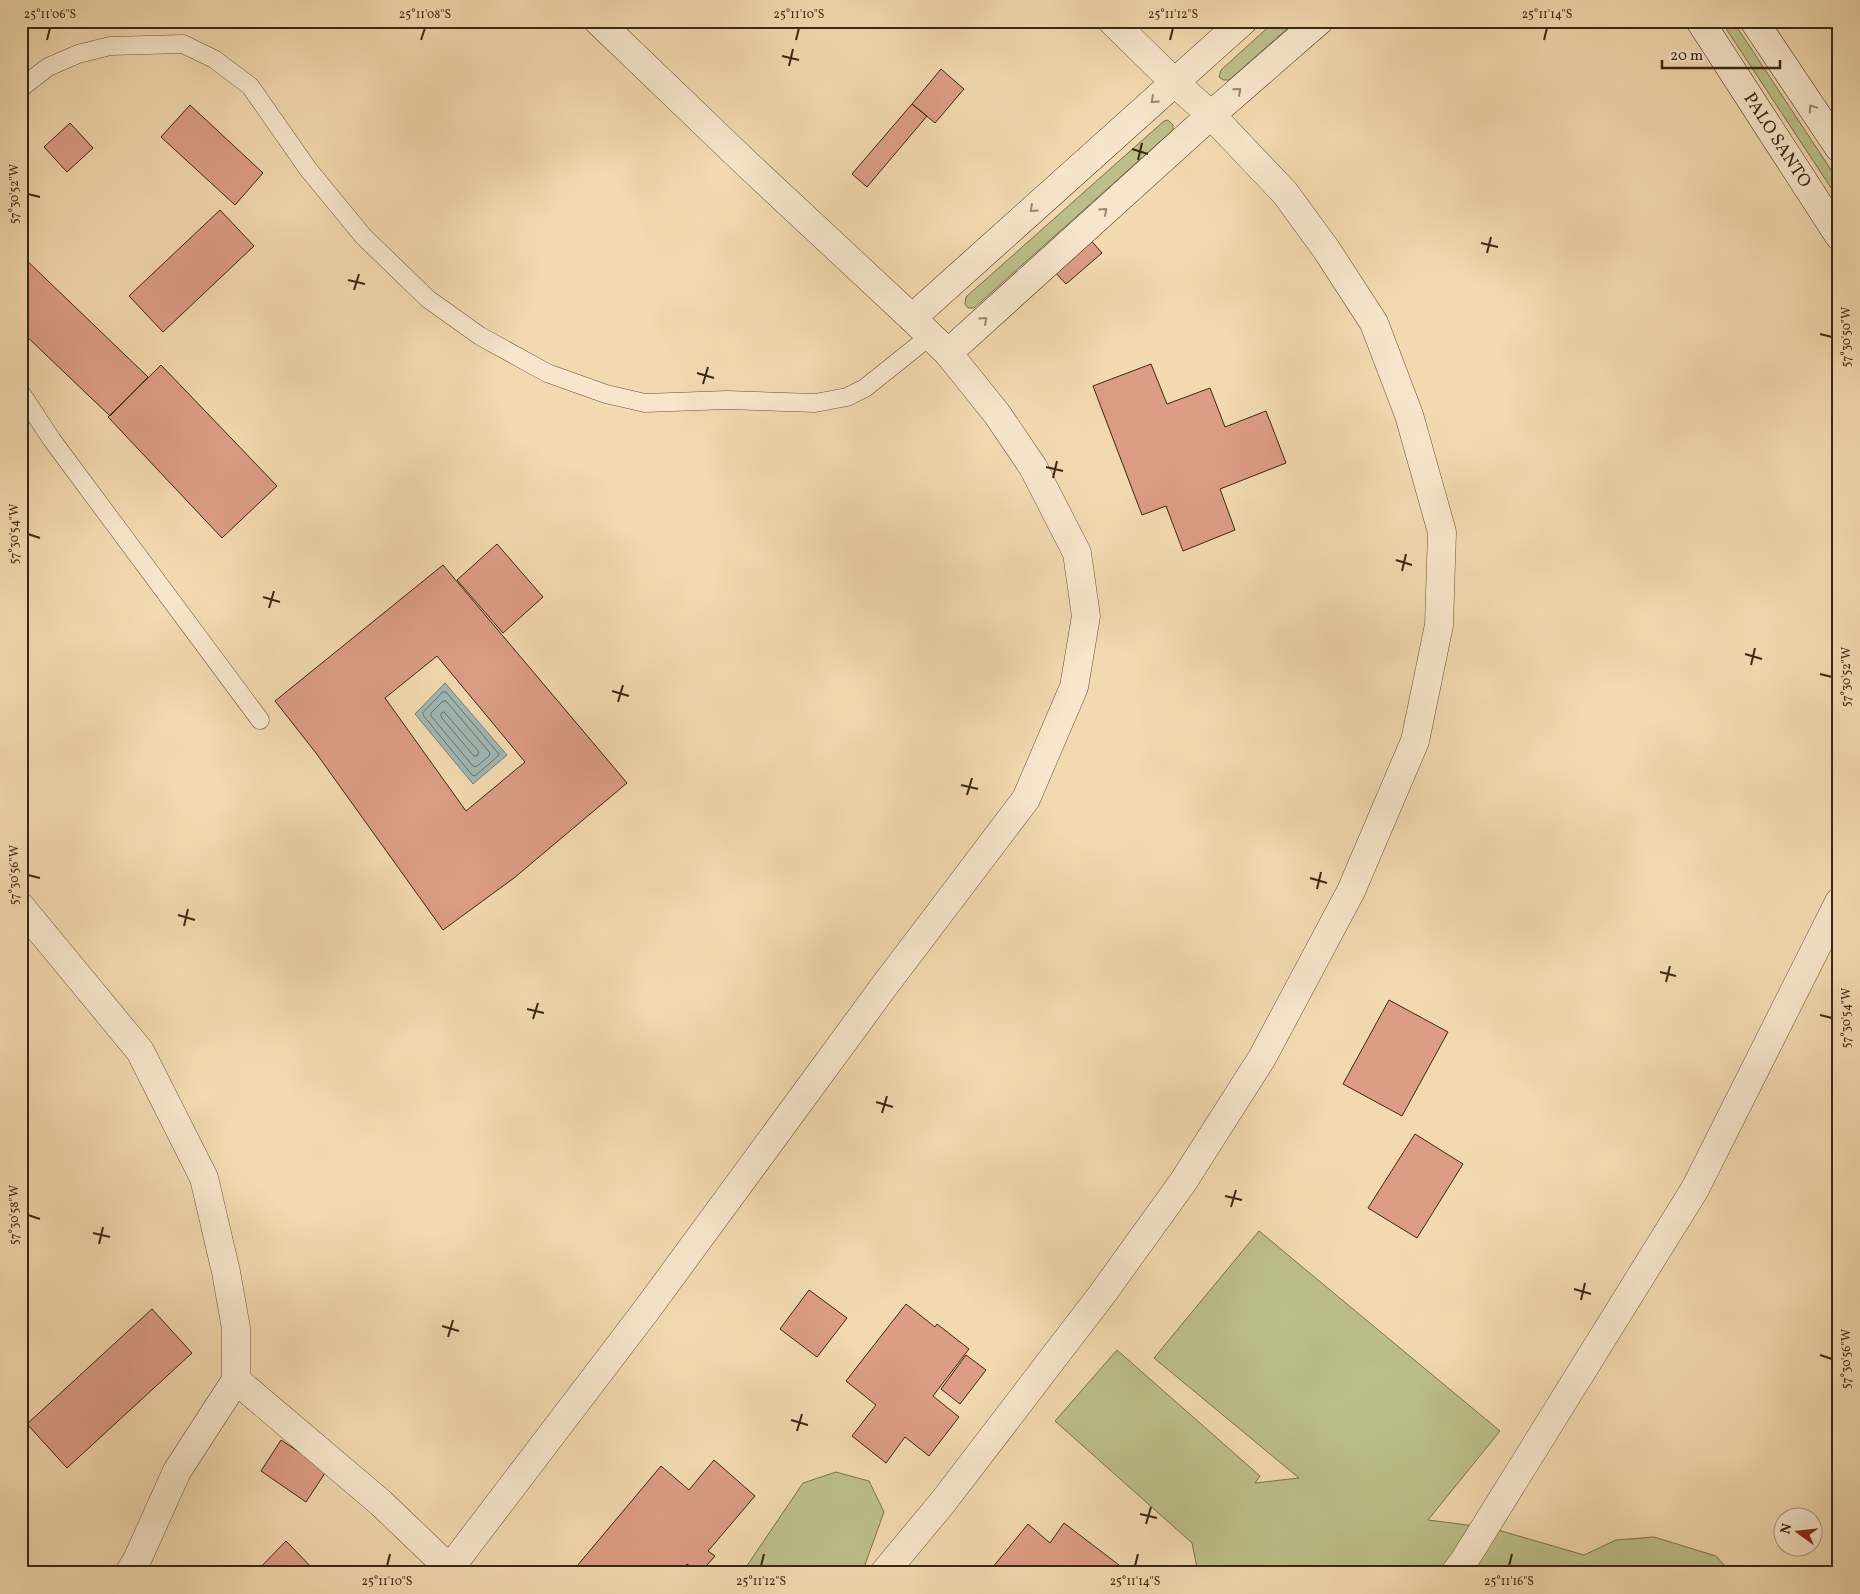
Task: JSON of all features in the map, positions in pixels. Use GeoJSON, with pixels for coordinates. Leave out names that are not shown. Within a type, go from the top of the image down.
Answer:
{"type":"FeatureCollection","features":[{"type":"Feature","properties":{"kind":"street"},"geometry":{"type":"LineString","coordinates":[[236,1380],[380,1503],[452,1570],[648,1308],[885,985],[1026,799],[1074,687],[1086,616],[1077,553],[1033,467],[997,414],[930,336],[598,21]]}},
{"type":"Feature","properties":{"kind":"street"},"geometry":{"type":"LineString","coordinates":[[884,1573],[943,1502],[1103,1293],[1183,1182],[1262,1058],[1351,891],[1415,741],[1439,625],[1442,532],[1409,415],[1374,323],[1326,249],[1284,193],[1211,115],[1174,82],[1112,21]]}},
{"type":"Feature","properties":{"kind":"street"},"geometry":{"type":"LineString","coordinates":[[930,336],[1174,82],[1243,21]]}},
{"type":"Feature","properties":{"kind":"street"},"geometry":{"type":"LineString","coordinates":[[930,336],[1211,115],[1319,21]]}},
{"type":"Feature","properties":{"kind":"street","name":"PALO SANTO"},"geometry":{"type":"LineString","coordinates":[[1700,21],[1839,236]]}},
{"type":"Feature","properties":{"kind":"street"},"geometry":{"type":"LineString","coordinates":[[1754,21],[1839,148]]}},
{"type":"Feature","properties":{"kind":"street"},"geometry":{"type":"LineString","coordinates":[[1465,1569],[1695,1189],[1839,902]]}},
{"type":"Feature","properties":{"kind":"street"},"geometry":{"type":"LineString","coordinates":[[21,908],[140,1051],[204,1178],[226,1272],[236,1328],[236,1380],[177,1471],[137,1560],[129,1573]]}},
{"type":"Feature","properties":{"kind":"lane"},"geometry":{"type":"LineString","coordinates":[[21,88],[48,67],[78,54],[110,46],[183,44],[214,59],[250,86],[308,169],[363,236],[428,299],[480,336],[547,372],[606,394],[645,403],[726,400],[816,403],[839,399],[865,388],[930,336]]}},
{"type":"Feature","properties":{"kind":"lane"},"geometry":{"type":"LineString","coordinates":[[21,393],[52,440],[110,520],[260,720]]}},
{"type":"Feature","properties":{"kind":"green space"},"geometry":{"type":"Polygon","coordinates":[[[1275,21],[1296,21],[1229,80],[1223,80],[1219,77],[1221,70],[1275,21]]]}},
{"type":"Feature","properties":{"kind":"green space"},"geometry":{"type":"Polygon","coordinates":[[[1721,21],[1733,21],[1839,182],[1839,200],[1721,21]]]}},
{"type":"Feature","properties":{"kind":"green space"},"geometry":{"type":"Polygon","coordinates":[[[1168,120],[1173,125],[1173,130],[974,308],[968,308],[965,304],[966,297],[1164,121],[1168,120]]]}},
{"type":"Feature","properties":{"kind":"green space"},"geometry":{"type":"Polygon","coordinates":[[[1259,1231],[1500,1431],[1428,1520],[1491,1528],[1584,1555],[1616,1540],[1654,1537],[1716,1556],[1731,1573],[1198,1573],[1192,1543],[1055,1421],[1117,1350],[1260,1476],[1255,1483],[1299,1478],[1154,1358],[1259,1231]]]}},
{"type":"Feature","properties":{"kind":"green space"},"geometry":{"type":"Polygon","coordinates":[[[836,1472],[869,1481],[884,1512],[862,1573],[742,1573],[803,1483],[836,1472]]]}},
{"type":"Feature","properties":{"kind":"water"},"geometry":{"type":"Polygon","coordinates":[[[445,683],[507,755],[473,784],[415,714],[445,683]]]}},
{"type":"Feature","properties":{"kind":"building"},"geometry":{"type":"Polygon","coordinates":[[[941,69],[964,89],[935,123],[912,104],[941,69]]]}},
{"type":"Feature","properties":{"kind":"building"},"geometry":{"type":"Polygon","coordinates":[[[912,104],[927,116],[867,187],[852,174],[912,104]]]}},
{"type":"Feature","properties":{"kind":"building"},"geometry":{"type":"Polygon","coordinates":[[[190,105],[263,173],[235,205],[161,137],[190,105]]]}},
{"type":"Feature","properties":{"kind":"building"},"geometry":{"type":"Polygon","coordinates":[[[70,123],[93,148],[67,172],[44,147],[70,123]]]}},
{"type":"Feature","properties":{"kind":"building"},"geometry":{"type":"Polygon","coordinates":[[[220,210],[254,246],[163,332],[129,296],[220,210]]]}},
{"type":"Feature","properties":{"kind":"building"},"geometry":{"type":"Polygon","coordinates":[[[1088,237],[1102,253],[1066,284],[1053,270],[1088,237]]]}},
{"type":"Feature","properties":{"kind":"building"},"geometry":{"type":"Polygon","coordinates":[[[21,255],[148,377],[110,416],[21,331],[21,255]]]}},
{"type":"Feature","properties":{"kind":"building"},"geometry":{"type":"Polygon","coordinates":[[[1151,364],[1167,404],[1210,388],[1225,427],[1266,411],[1286,463],[1220,489],[1235,530],[1183,551],[1166,506],[1142,515],[1093,386],[1151,364]]]}},
{"type":"Feature","properties":{"kind":"building"},"geometry":{"type":"Polygon","coordinates":[[[161,365],[277,486],[222,538],[108,417],[161,365]]]}},
{"type":"Feature","properties":{"kind":"building"},"geometry":{"type":"Polygon","coordinates":[[[497,544],[543,597],[503,633],[457,580],[497,544]]]}},
{"type":"Feature","properties":{"kind":"building"},"geometry":{"type":"Polygon","coordinates":[[[443,565],[627,783],[514,878],[443,930],[316,753],[275,701],[443,565]],[[437,656],[385,698],[466,811],[525,762],[437,656]]]}},
{"type":"Feature","properties":{"kind":"building"},"geometry":{"type":"Polygon","coordinates":[[[1389,1000],[1448,1032],[1402,1116],[1343,1084],[1389,1000]]]}},
{"type":"Feature","properties":{"kind":"building"},"geometry":{"type":"Polygon","coordinates":[[[1415,1134],[1463,1164],[1417,1238],[1368,1208],[1415,1134]]]}},
{"type":"Feature","properties":{"kind":"building"},"geometry":{"type":"Polygon","coordinates":[[[809,1290],[847,1318],[817,1357],[780,1329],[809,1290]]]}},
{"type":"Feature","properties":{"kind":"building"},"geometry":{"type":"Polygon","coordinates":[[[906,1304],[935,1327],[937,1324],[969,1349],[933,1396],[959,1417],[929,1456],[905,1437],[886,1463],[852,1436],[876,1405],[846,1381],[906,1304]]]}},
{"type":"Feature","properties":{"kind":"building"},"geometry":{"type":"Polygon","coordinates":[[[152,1309],[192,1353],[67,1468],[27,1424],[152,1309]]]}},
{"type":"Feature","properties":{"kind":"building"},"geometry":{"type":"Polygon","coordinates":[[[966,1355],[986,1370],[960,1404],[941,1389],[966,1355]]]}},
{"type":"Feature","properties":{"kind":"building"},"geometry":{"type":"Polygon","coordinates":[[[281,1440],[327,1470],[306,1502],[261,1471],[281,1440]]]}},
{"type":"Feature","properties":{"kind":"building"},"geometry":{"type":"Polygon","coordinates":[[[714,1460],[755,1496],[708,1551],[715,1556],[700,1573],[687,1564],[680,1573],[584,1573],[577,1566],[661,1466],[689,1490],[714,1460]]]}},
{"type":"Feature","properties":{"kind":"building"},"geometry":{"type":"Polygon","coordinates":[[[1064,1523],[1119,1565],[1113,1573],[988,1573],[1028,1524],[1050,1543],[1064,1523]]]}},
{"type":"Feature","properties":{"kind":"building"},"geometry":{"type":"Polygon","coordinates":[[[286,1541],[317,1573],[255,1573],[286,1541]]]}}]}
